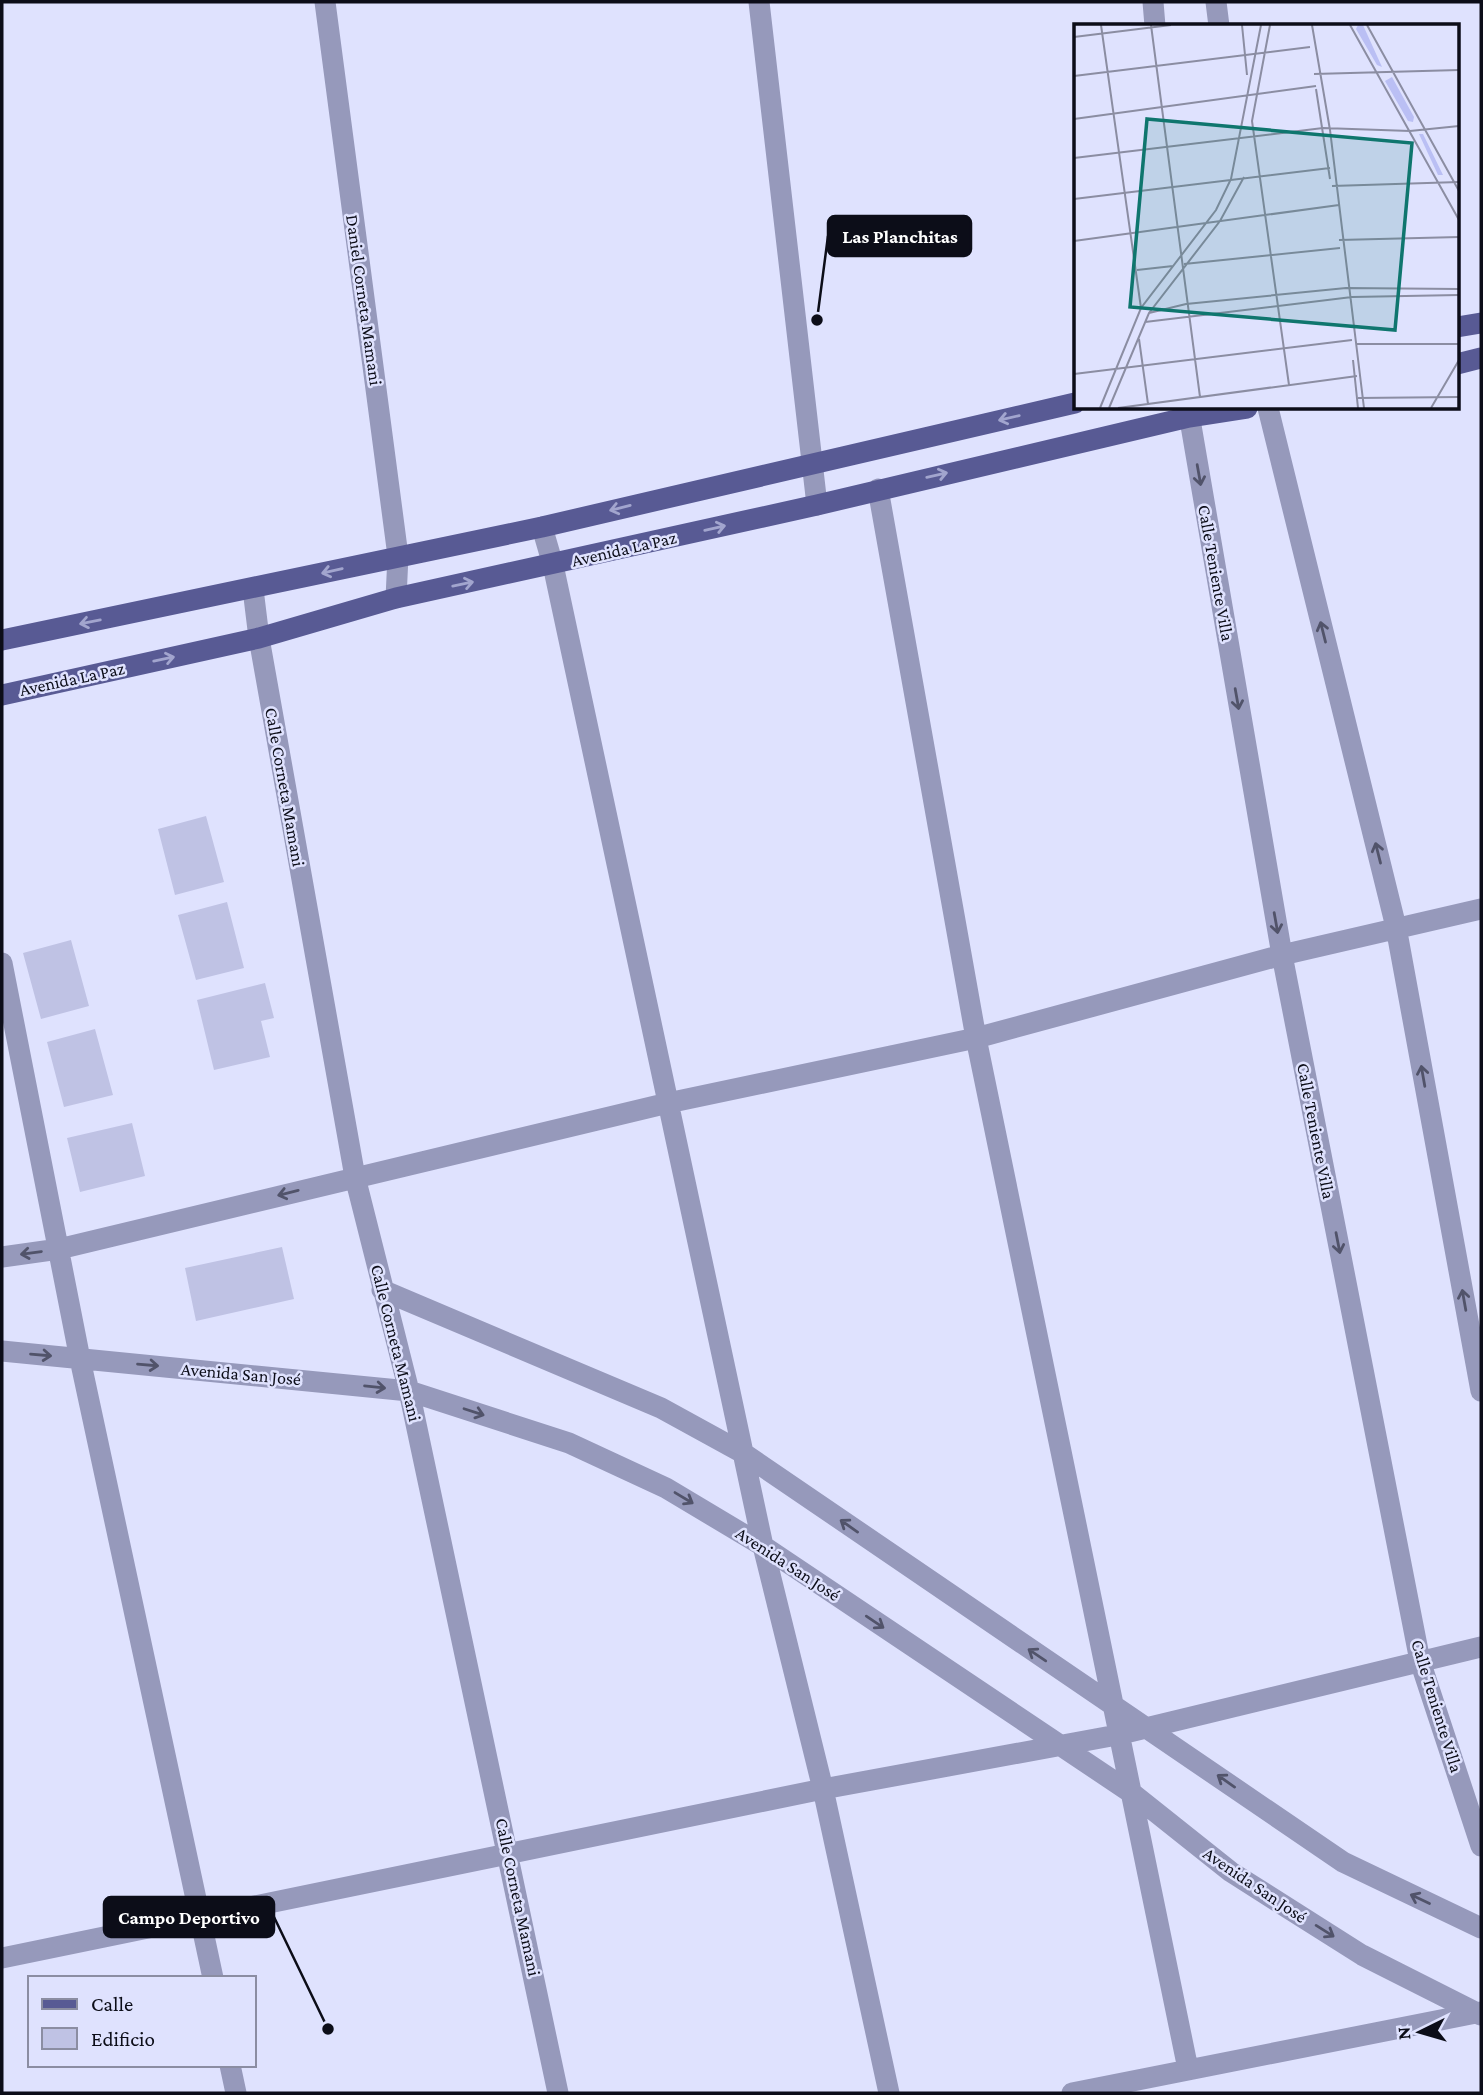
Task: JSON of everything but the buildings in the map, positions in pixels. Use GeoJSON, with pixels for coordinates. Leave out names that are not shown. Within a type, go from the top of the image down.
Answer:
{"type":"FeatureCollection","features":[{"type":"Feature","properties":{"kind":"main road"},"geometry":{"type":"LineString","coordinates":[[1458,327],[1481,323]]}},
{"type":"Feature","properties":{"kind":"main road"},"geometry":{"type":"LineString","coordinates":[[1458,363],[1481,358]]}},
{"type":"Feature","properties":{"kind":"main road"},"geometry":{"type":"LineString","coordinates":[[2,640],[542,527],[1074,403]]}},
{"type":"Feature","properties":{"kind":"main road","name":"Avenida La Paz"},"geometry":{"type":"LineString","coordinates":[[2,695],[258,639],[396,598],[817,505],[1188,412],[1218,410]]}},
{"type":"Feature","properties":{"kind":"street","name":"Daniel Corneta Mamani"},"geometry":{"type":"LineString","coordinates":[[325,2],[398,556],[396,598]]}},
{"type":"Feature","properties":{"kind":"street"},"geometry":{"type":"LineString","coordinates":[[759,2],[810,463],[817,505]]}},
{"type":"Feature","properties":{"kind":"street"},"geometry":{"type":"LineString","coordinates":[[1153,2],[1155,24]]}},
{"type":"Feature","properties":{"kind":"street"},"geometry":{"type":"LineString","coordinates":[[1216,2],[1219,24]]}},
{"type":"Feature","properties":{"kind":"street"},"geometry":{"type":"LineString","coordinates":[[1268,410],[1396,927],[1481,1391]]}},
{"type":"Feature","properties":{"kind":"street","name":"Calle Teniente Villa"},"geometry":{"type":"LineString","coordinates":[[1188,412],[1282,955],[1420,1661],[1481,1846]]}},
{"type":"Feature","properties":{"kind":"street"},"geometry":{"type":"LineString","coordinates":[[878,489],[976,1038],[1188,2069]]}},
{"type":"Feature","properties":{"kind":"street"},"geometry":{"type":"LineString","coordinates":[[542,527],[553,565],[763,1546],[823,1789],[889,2093]]}},
{"type":"Feature","properties":{"kind":"street","name":"Calle Corneta Mamani"},"geometry":{"type":"LineString","coordinates":[[253,589],[258,639],[355,1177],[409,1391],[558,2093]]}},
{"type":"Feature","properties":{"kind":"street"},"geometry":{"type":"LineString","coordinates":[[2,1257],[59,1249],[668,1103],[976,1038],[1282,955],[1481,909]]}},
{"type":"Feature","properties":{"kind":"street"},"geometry":{"type":"LineString","coordinates":[[2,963],[80,1359],[213,1976]]}},
{"type":"Feature","properties":{"kind":"street"},"geometry":{"type":"LineString","coordinates":[[382,1290],[661,1408],[743,1453],[1044,1660],[1148,1727],[1343,1863],[1481,1928]]}},
{"type":"Feature","properties":{"kind":"street","name":"Avenida San José"},"geometry":{"type":"LineString","coordinates":[[2,1351],[409,1391],[569,1443],[666,1488],[763,1546],[1056,1746],[1133,1794],[1252,1886],[1362,1955],[1481,2013]]}},
{"type":"Feature","properties":{"kind":"street"},"geometry":{"type":"LineString","coordinates":[[2,1958],[823,1789],[1118,1735],[1481,1647]]}},
{"type":"Feature","properties":{"kind":"street"},"geometry":{"type":"LineString","coordinates":[[1072,2093],[1481,2013]]}},
{"type":"Feature","properties":{"kind":"street"},"geometry":{"type":"LineString","coordinates":[[230,2067],[236,2093]]}},
{"type":"Feature","properties":{"kind":"place","name":"Las Planchitas"},"geometry":{"type":"Point","coordinates":[817,320]}},
{"type":"Feature","properties":{"kind":"place","name":"Campo Deportivo"},"geometry":{"type":"Point","coordinates":[328,2029]}}]}
